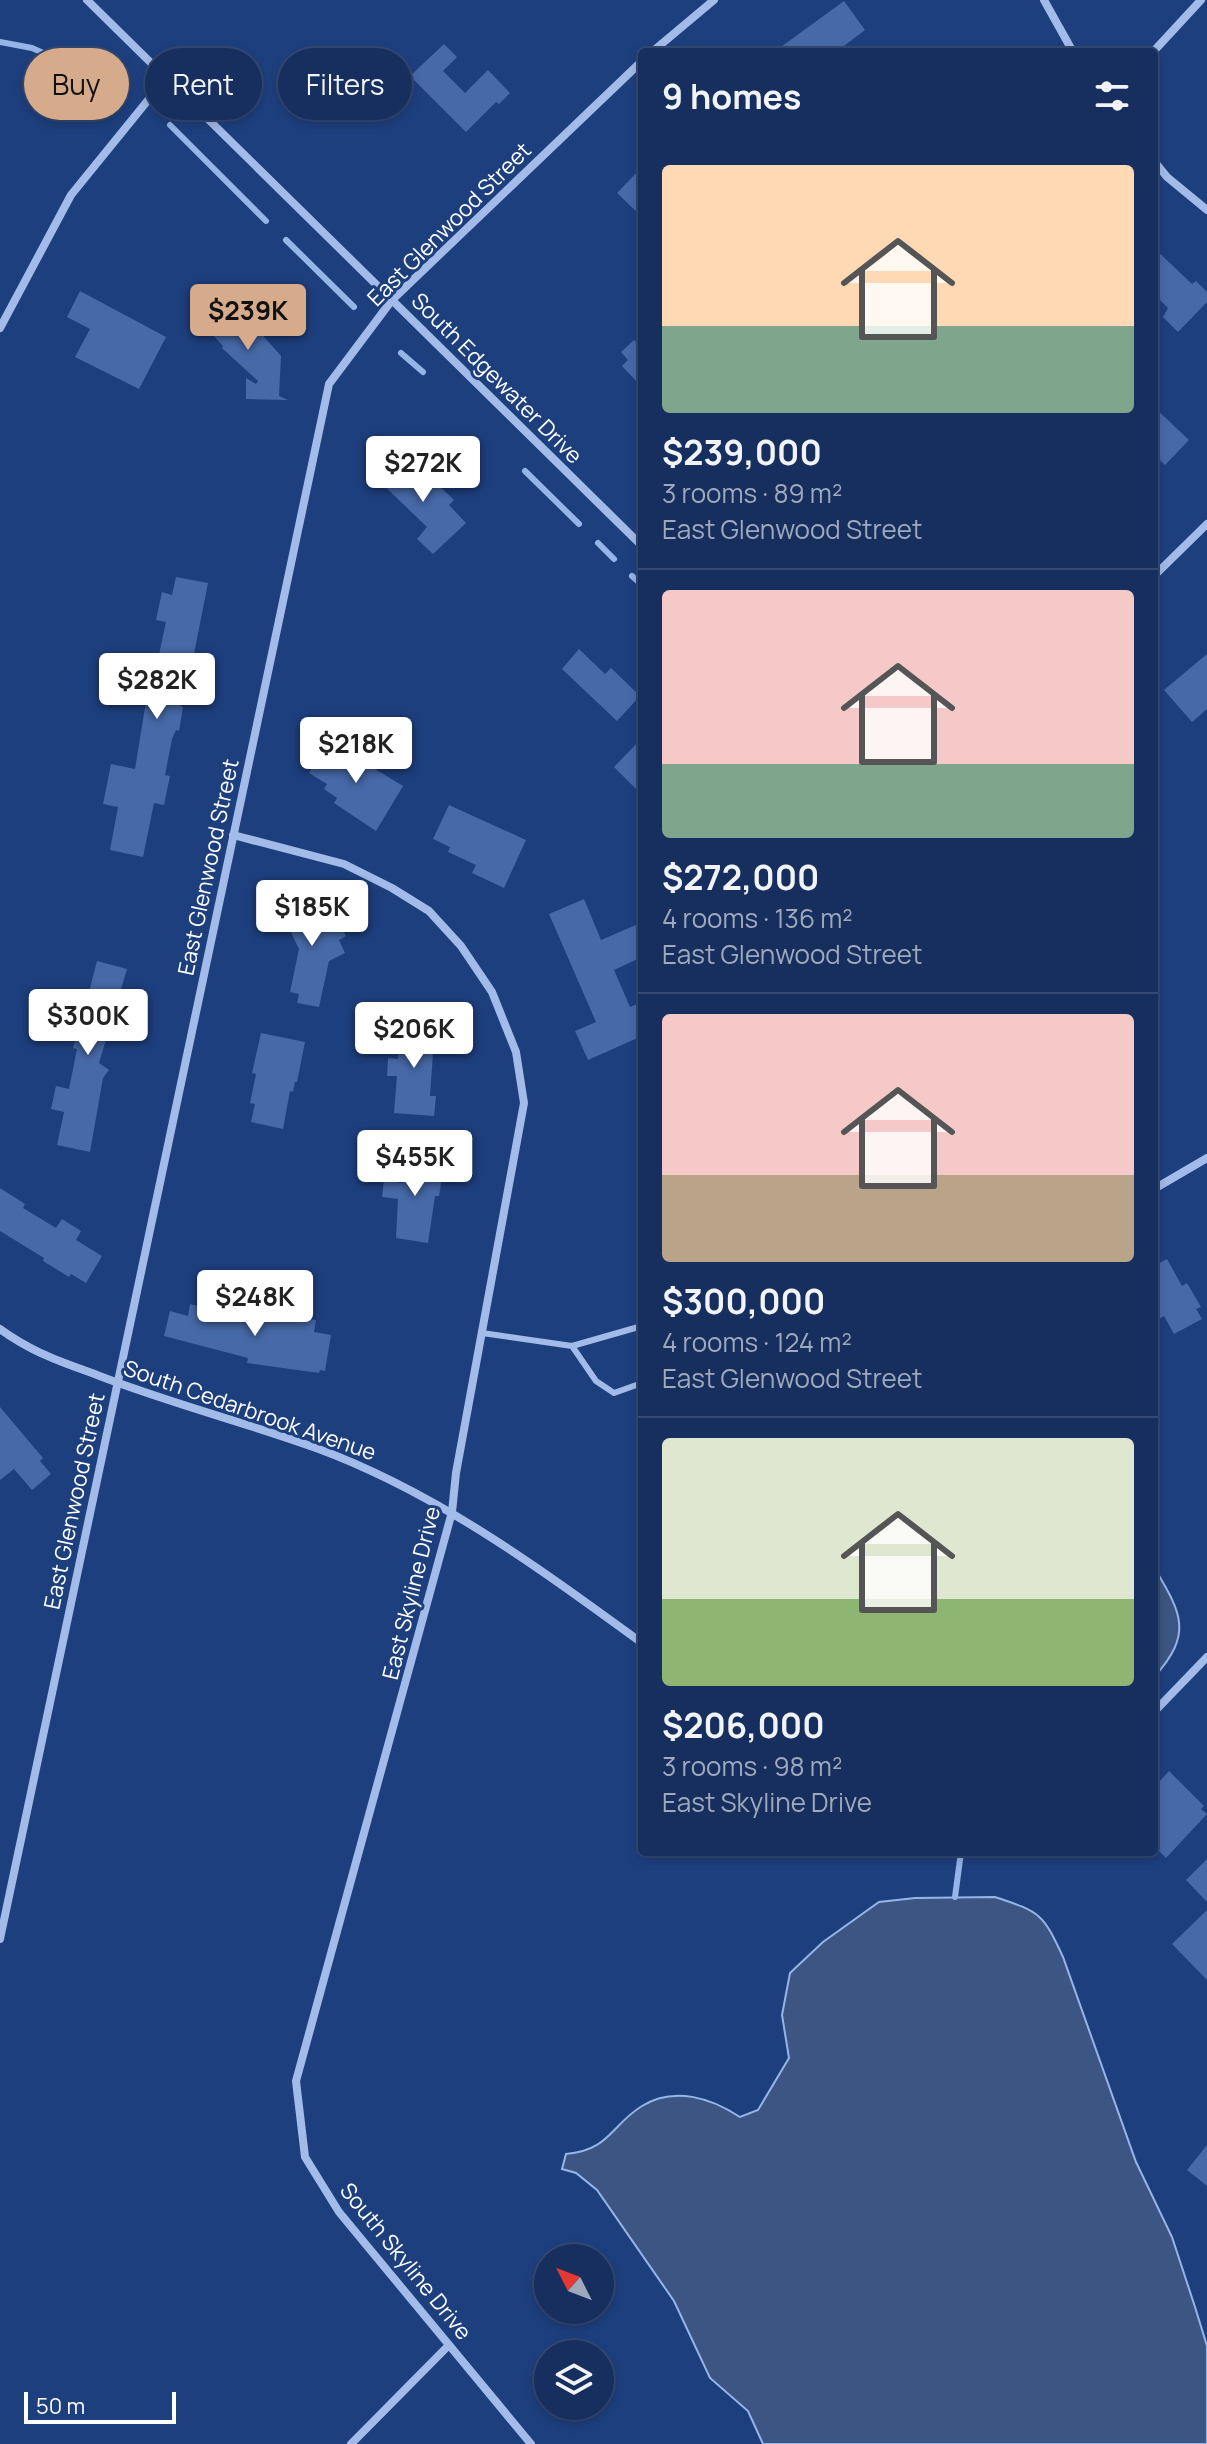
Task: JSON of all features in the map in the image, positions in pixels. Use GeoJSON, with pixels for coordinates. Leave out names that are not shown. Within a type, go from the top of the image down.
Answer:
{"type":"FeatureCollection","features":[{"type":"Feature","properties":{"kind":"street","name":"South Edgewater Drive"},"geometry":{"type":"LineString","coordinates":[[87,0],[145,57]]}},
{"type":"Feature","properties":{"kind":"street"},"geometry":{"type":"LineString","coordinates":[[657,48],[714,0]]}},
{"type":"Feature","properties":{"kind":"street"},"geometry":{"type":"LineString","coordinates":[[1044,0],[1071,48]]}},
{"type":"Feature","properties":{"kind":"street"},"geometry":{"type":"LineString","coordinates":[[1157,48],[1201,0]]}},
{"type":"Feature","properties":{"kind":"street","name":"East Glenwood Street"},"geometry":{"type":"LineString","coordinates":[[0,1939],[329,384],[392,300],[638,65]]}},
{"type":"Feature","properties":{"kind":"street"},"geometry":{"type":"LineString","coordinates":[[0,328],[71,195],[145,104]]}},
{"type":"Feature","properties":{"kind":"street","name":"South Edgewater Drive"},"geometry":{"type":"LineString","coordinates":[[209,120],[638,540]]}},
{"type":"Feature","properties":{"kind":"street"},"geometry":{"type":"LineString","coordinates":[[1158,166],[1207,210]]}},
{"type":"Feature","properties":{"kind":"street"},"geometry":{"type":"LineString","coordinates":[[1158,572],[1207,524]]}},
{"type":"Feature","properties":{"kind":"street","name":"East Skyline Drive"},"geometry":{"type":"LineString","coordinates":[[233,835],[344,864],[429,911],[461,946],[492,992],[516,1052],[524,1103],[456,1473],[452,1512],[296,2081]]}},
{"type":"Feature","properties":{"kind":"street"},"geometry":{"type":"LineString","coordinates":[[1158,1187],[1207,1158]]}},
{"type":"Feature","properties":{"kind":"street","name":"South Cedarbrook Avenue"},"geometry":{"type":"LineString","coordinates":[[0,1329],[27,1349],[117,1383],[317,1449],[398,1484],[452,1512],[638,1640]]}},
{"type":"Feature","properties":{"kind":"street"},"geometry":{"type":"LineString","coordinates":[[1158,1708],[1207,1657]]}},
{"type":"Feature","properties":{"kind":"street","name":"South Skyline Drive"},"geometry":{"type":"LineString","coordinates":[[296,2081],[305,2157],[339,2212],[531,2444]]}},
{"type":"Feature","properties":{"kind":"street"},"geometry":{"type":"LineString","coordinates":[[351,2444],[449,2345]]}},
{"type":"Feature","properties":{"kind":"lane"},"geometry":{"type":"LineString","coordinates":[[482,1333],[572,1346],[638,1327]]}},
{"type":"Feature","properties":{"kind":"lane"},"geometry":{"type":"LineString","coordinates":[[572,1346],[596,1381],[614,1393],[638,1384]]}},
{"type":"Feature","properties":{"kind":"water"},"geometry":{"type":"Polygon","coordinates":[[[1158,1574],[1171,1597],[1179,1623],[1175,1648],[1158,1672],[1158,1574]]]}},
{"type":"Feature","properties":{"kind":"water"},"geometry":{"type":"Polygon","coordinates":[[[995,1897],[1039,1916],[1056,1943],[1136,2162],[1172,2237],[1207,2346],[1207,2444],[763,2444],[748,2411],[710,2378],[674,2301],[597,2190],[576,2173],[562,2169],[566,2154],[581,2152],[601,2142],[642,2106],[667,2097],[705,2100],[740,2117],[758,2110],[789,2058],[782,2015],[790,1973],[823,1942],[879,1902],[915,1898],[995,1897]]]}},
{"type":"Feature","properties":{"kind":"building"},"geometry":{"type":"Polygon","coordinates":[[[844,1],[865,30],[841,48],[779,48],[844,1]]]}},
{"type":"Feature","properties":{"kind":"building"},"geometry":{"type":"Polygon","coordinates":[[[444,44],[457,57],[443,71],[465,93],[488,70],[510,93],[499,104],[496,102],[466,132],[412,78],[412,74],[444,44]]]}},
{"type":"Feature","properties":{"kind":"building"},"geometry":{"type":"Polygon","coordinates":[[[638,171],[638,213],[617,193],[638,171]]]}},
{"type":"Feature","properties":{"kind":"building"},"geometry":{"type":"Polygon","coordinates":[[[1158,252],[1192,284],[1196,281],[1207,292],[1207,302],[1178,332],[1163,317],[1168,308],[1158,298],[1158,252]]]}},
{"type":"Feature","properties":{"kind":"building"},"geometry":{"type":"Polygon","coordinates":[[[80,291],[166,337],[139,389],[75,357],[90,329],[67,317],[80,291]]]}},
{"type":"Feature","properties":{"kind":"building"},"geometry":{"type":"Polygon","coordinates":[[[227,301],[241,316],[243,313],[281,356],[279,396],[288,400],[246,399],[246,378],[256,384],[258,381],[222,348],[203,324],[227,301]]]}},
{"type":"Feature","properties":{"kind":"building"},"geometry":{"type":"Polygon","coordinates":[[[634,340],[638,344],[638,383],[622,366],[628,360],[621,352],[634,340]]]}},
{"type":"Feature","properties":{"kind":"building"},"geometry":{"type":"Polygon","coordinates":[[[1158,411],[1189,440],[1165,465],[1158,459],[1158,411]]]}},
{"type":"Feature","properties":{"kind":"building"},"geometry":{"type":"Polygon","coordinates":[[[393,457],[415,478],[418,475],[424,481],[429,476],[454,500],[449,505],[466,523],[433,554],[417,539],[427,527],[375,477],[393,457]]]}},
{"type":"Feature","properties":{"kind":"building"},"geometry":{"type":"Polygon","coordinates":[[[176,577],[208,583],[192,664],[188,663],[179,731],[176,730],[172,739],[165,775],[170,776],[164,805],[154,803],[143,857],[110,850],[118,807],[103,804],[111,764],[135,769],[147,695],[150,696],[166,622],[156,620],[162,592],[172,595],[176,577]]]}},
{"type":"Feature","properties":{"kind":"building"},"geometry":{"type":"Polygon","coordinates":[[[579,649],[605,674],[611,668],[638,694],[638,698],[617,721],[562,669],[579,649]]]}},
{"type":"Feature","properties":{"kind":"building"},"geometry":{"type":"Polygon","coordinates":[[[1207,654],[1207,709],[1192,722],[1164,690],[1207,654]]]}},
{"type":"Feature","properties":{"kind":"building"},"geometry":{"type":"Polygon","coordinates":[[[329,741],[403,786],[376,831],[334,803],[337,798],[324,789],[327,784],[309,773],[329,741]]]}},
{"type":"Feature","properties":{"kind":"building"},"geometry":{"type":"Polygon","coordinates":[[[638,742],[638,791],[614,767],[638,742]]]}},
{"type":"Feature","properties":{"kind":"building"},"geometry":{"type":"Polygon","coordinates":[[[449,805],[526,840],[504,888],[472,873],[476,865],[448,852],[450,847],[433,839],[449,805]]]}},
{"type":"Feature","properties":{"kind":"building"},"geometry":{"type":"Polygon","coordinates":[[[307,890],[324,928],[338,921],[346,936],[339,940],[345,953],[329,961],[319,1007],[297,1003],[299,994],[290,992],[299,949],[289,928],[293,926],[281,903],[307,890]]]}},
{"type":"Feature","properties":{"kind":"building"},"geometry":{"type":"Polygon","coordinates":[[[584,899],[601,940],[636,925],[638,959],[614,970],[630,1007],[638,1004],[638,1038],[588,1060],[575,1031],[596,1022],[549,914],[584,899]]]}},
{"type":"Feature","properties":{"kind":"building"},"geometry":{"type":"Polygon","coordinates":[[[97,961],[127,969],[99,1063],[109,1070],[103,1078],[90,1152],[57,1145],[64,1112],[51,1109],[56,1086],[69,1089],[77,1049],[73,1048],[81,1019],[70,1016],[78,989],[89,992],[97,961]]]}},
{"type":"Feature","properties":{"kind":"building"},"geometry":{"type":"Polygon","coordinates":[[[400,1023],[435,1025],[430,1096],[436,1096],[434,1116],[394,1113],[397,1076],[387,1076],[388,1058],[398,1059],[400,1023]]]}},
{"type":"Feature","properties":{"kind":"building"},"geometry":{"type":"Polygon","coordinates":[[[261,1033],[305,1042],[297,1082],[293,1092],[290,1091],[283,1129],[251,1122],[255,1104],[250,1103],[256,1074],[252,1073],[261,1033]]]}},
{"type":"Feature","properties":{"kind":"building"},"geometry":{"type":"Polygon","coordinates":[[[405,1158],[444,1164],[439,1196],[435,1196],[428,1243],[396,1238],[398,1199],[382,1197],[384,1180],[401,1183],[405,1158]]]}},
{"type":"Feature","properties":{"kind":"building"},"geometry":{"type":"Polygon","coordinates":[[[0,1188],[25,1204],[23,1208],[56,1228],[62,1219],[81,1231],[76,1240],[102,1256],[86,1283],[71,1274],[69,1277],[0,1231],[0,1188]]]}},
{"type":"Feature","properties":{"kind":"building"},"geometry":{"type":"Polygon","coordinates":[[[1167,1259],[1182,1286],[1187,1283],[1201,1307],[1196,1309],[1202,1319],[1174,1334],[1164,1316],[1158,1320],[1158,1264],[1167,1259]]]}},
{"type":"Feature","properties":{"kind":"building"},"geometry":{"type":"Polygon","coordinates":[[[190,1304],[254,1320],[255,1316],[275,1320],[276,1314],[316,1320],[314,1332],[331,1335],[325,1371],[320,1370],[319,1373],[247,1363],[248,1358],[164,1336],[170,1311],[188,1316],[190,1304]]]}},
{"type":"Feature","properties":{"kind":"building"},"geometry":{"type":"Polygon","coordinates":[[[0,1407],[43,1458],[40,1461],[51,1474],[32,1490],[14,1469],[0,1480],[0,1407]]]}},
{"type":"Feature","properties":{"kind":"building"},"geometry":{"type":"Polygon","coordinates":[[[1169,1771],[1204,1806],[1201,1809],[1207,1814],[1166,1858],[1158,1850],[1158,1783],[1169,1771]]]}},
{"type":"Feature","properties":{"kind":"building"},"geometry":{"type":"Polygon","coordinates":[[[1207,1859],[1207,1902],[1186,1880],[1207,1859]]]}},
{"type":"Feature","properties":{"kind":"building"},"geometry":{"type":"Polygon","coordinates":[[[1207,1910],[1207,1980],[1172,1944],[1207,1910]]]}},
{"type":"Feature","properties":{"kind":"building"},"geometry":{"type":"Polygon","coordinates":[[[1207,2145],[1207,2186],[1187,2170],[1207,2145]]]}},
{"type":"Feature","properties":{"kind":"waterway"},"geometry":{"type":"LineString","coordinates":[[0,42],[32,48]]}},
{"type":"Feature","properties":{"kind":"waterway"},"geometry":{"type":"LineString","coordinates":[[170,125],[266,221]]}},
{"type":"Feature","properties":{"kind":"waterway"},"geometry":{"type":"LineString","coordinates":[[286,240],[354,307]]}},
{"type":"Feature","properties":{"kind":"waterway"},"geometry":{"type":"LineString","coordinates":[[401,353],[423,372]]}},
{"type":"Feature","properties":{"kind":"waterway"},"geometry":{"type":"LineString","coordinates":[[525,471],[579,524]]}},
{"type":"Feature","properties":{"kind":"waterway"},"geometry":{"type":"LineString","coordinates":[[598,543],[614,559]]}},
{"type":"Feature","properties":{"kind":"waterway"},"geometry":{"type":"LineString","coordinates":[[632,576],[638,581]]}},
{"type":"Feature","properties":{"kind":"waterway"},"geometry":{"type":"LineString","coordinates":[[955,1897],[960,1856]]}}]}
